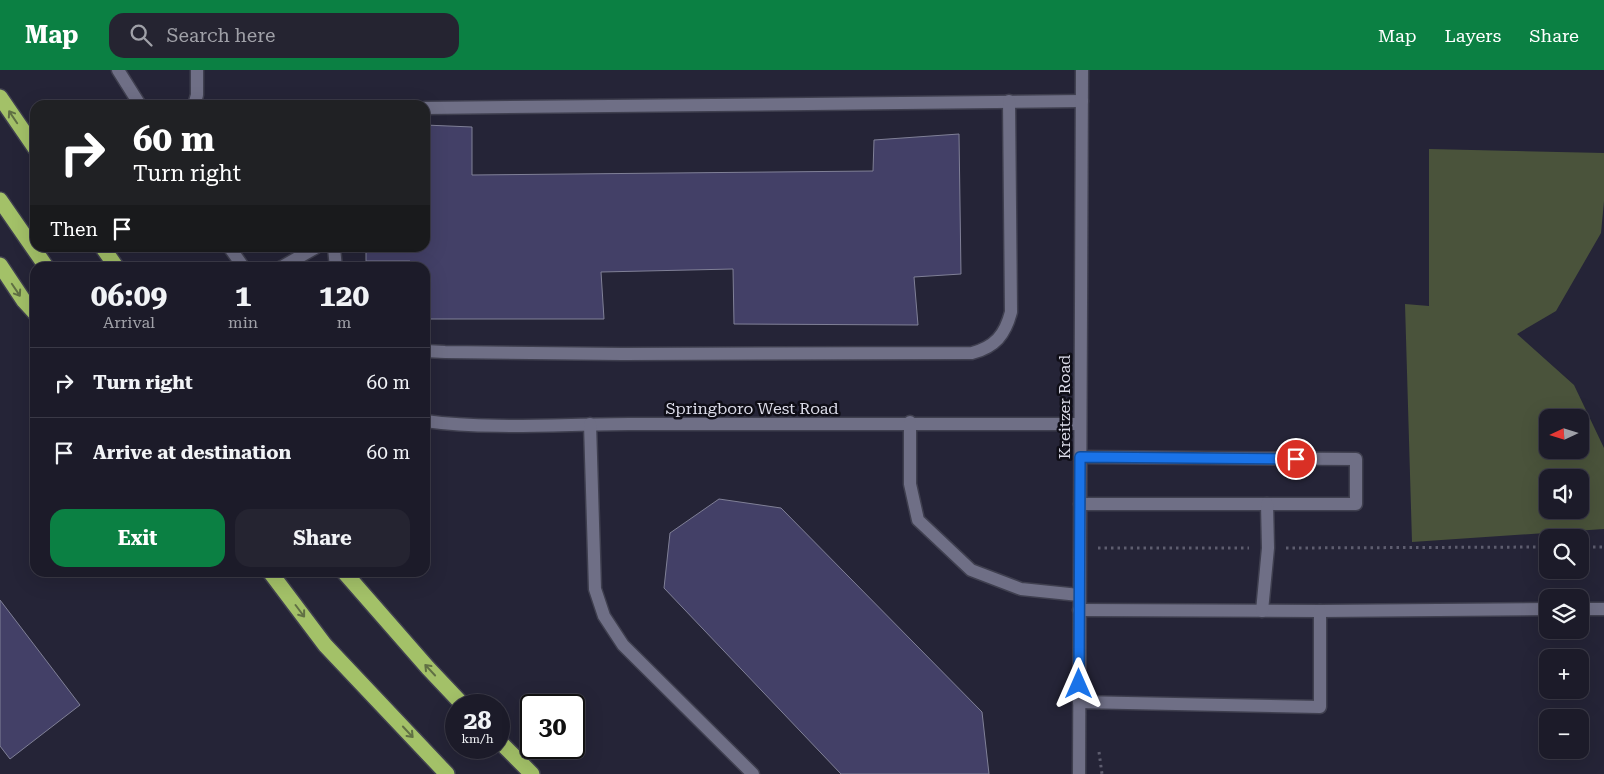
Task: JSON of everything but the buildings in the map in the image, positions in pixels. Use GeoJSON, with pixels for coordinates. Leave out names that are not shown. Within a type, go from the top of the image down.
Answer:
{"type":"FeatureCollection","features":[{"type":"Feature","properties":{"kind":"highway"},"geometry":{"type":"LineString","coordinates":[[0,98],[30,141]]}},
{"type":"Feature","properties":{"kind":"highway"},"geometry":{"type":"LineString","coordinates":[[0,200],[30,243]]}},
{"type":"Feature","properties":{"kind":"highway"},"geometry":{"type":"LineString","coordinates":[[0,265],[24,302],[30,307]]}},
{"type":"Feature","properties":{"kind":"highway"},"geometry":{"type":"LineString","coordinates":[[274,577],[325,645],[447,774]]}},
{"type":"Feature","properties":{"kind":"highway"},"geometry":{"type":"LineString","coordinates":[[348,577],[453,694]]}},
{"type":"Feature","properties":{"kind":"highway"},"geometry":{"type":"LineString","coordinates":[[510,752],[532,774]]}},
{"type":"Feature","properties":{"kind":"street"},"geometry":{"type":"LineString","coordinates":[[118,70],[137,100]]}},
{"type":"Feature","properties":{"kind":"street"},"geometry":{"type":"LineString","coordinates":[[196,100],[197,70]]}},
{"type":"Feature","properties":{"kind":"street","name":"Kreitzer Road"},"geometry":{"type":"LineString","coordinates":[[1079,774],[1082,70]]}},
{"type":"Feature","properties":{"kind":"street"},"geometry":{"type":"LineString","coordinates":[[430,351],[622,354],[972,352],[985,349],[995,343],[1003,333],[1011,312],[1009,101]]}},
{"type":"Feature","properties":{"kind":"street"},"geometry":{"type":"LineString","coordinates":[[430,108],[1082,101]]}},
{"type":"Feature","properties":{"kind":"street"},"geometry":{"type":"LineString","coordinates":[[291,262],[309,252]]}},
{"type":"Feature","properties":{"kind":"street"},"geometry":{"type":"LineString","coordinates":[[910,422],[910,484],[918,520],[971,570],[1021,589],[1079,595]]}},
{"type":"Feature","properties":{"kind":"street","name":"Springboro West Road"},"geometry":{"type":"LineString","coordinates":[[430,423],[458,426],[590,424],[806,425],[910,422],[1080,424]]}},
{"type":"Feature","properties":{"kind":"street"},"geometry":{"type":"LineString","coordinates":[[590,424],[595,589],[604,616],[623,645],[754,774]]}},
{"type":"Feature","properties":{"kind":"street"},"geometry":{"type":"LineString","coordinates":[[1080,457],[1356,459],[1356,504],[1080,504]]}},
{"type":"Feature","properties":{"kind":"street"},"geometry":{"type":"LineString","coordinates":[[1262,611],[1268,548],[1267,504]]}},
{"type":"Feature","properties":{"kind":"street"},"geometry":{"type":"LineString","coordinates":[[1079,610],[1539,609]]}},
{"type":"Feature","properties":{"kind":"street"},"geometry":{"type":"LineString","coordinates":[[1589,609],[1604,609]]}},
{"type":"Feature","properties":{"kind":"street"},"geometry":{"type":"LineString","coordinates":[[1079,702],[1320,707],[1320,611]]}},
{"type":"Feature","properties":{"kind":"path"},"geometry":{"type":"LineString","coordinates":[[1589,547],[1604,546]]}},
{"type":"Feature","properties":{"kind":"path"},"geometry":{"type":"LineString","coordinates":[[1080,548],[1539,547]]}},
{"type":"Feature","properties":{"kind":"green space"},"geometry":{"type":"Polygon","coordinates":[[[1429,149],[1604,153],[1604,201],[1601,233],[1556,311],[1517,334],[1574,385],[1585,409],[1539,409],[1539,459],[1589,459],[1589,416],[1604,448],[1604,529],[1539,529],[1539,533],[1412,542],[1405,304],[1429,306],[1429,149]]]}},
{"type":"Feature","properties":{"kind":"route"},"geometry":{"type":"LineString","coordinates":[[1079,684],[1080,457],[1296,459]]}}]}
